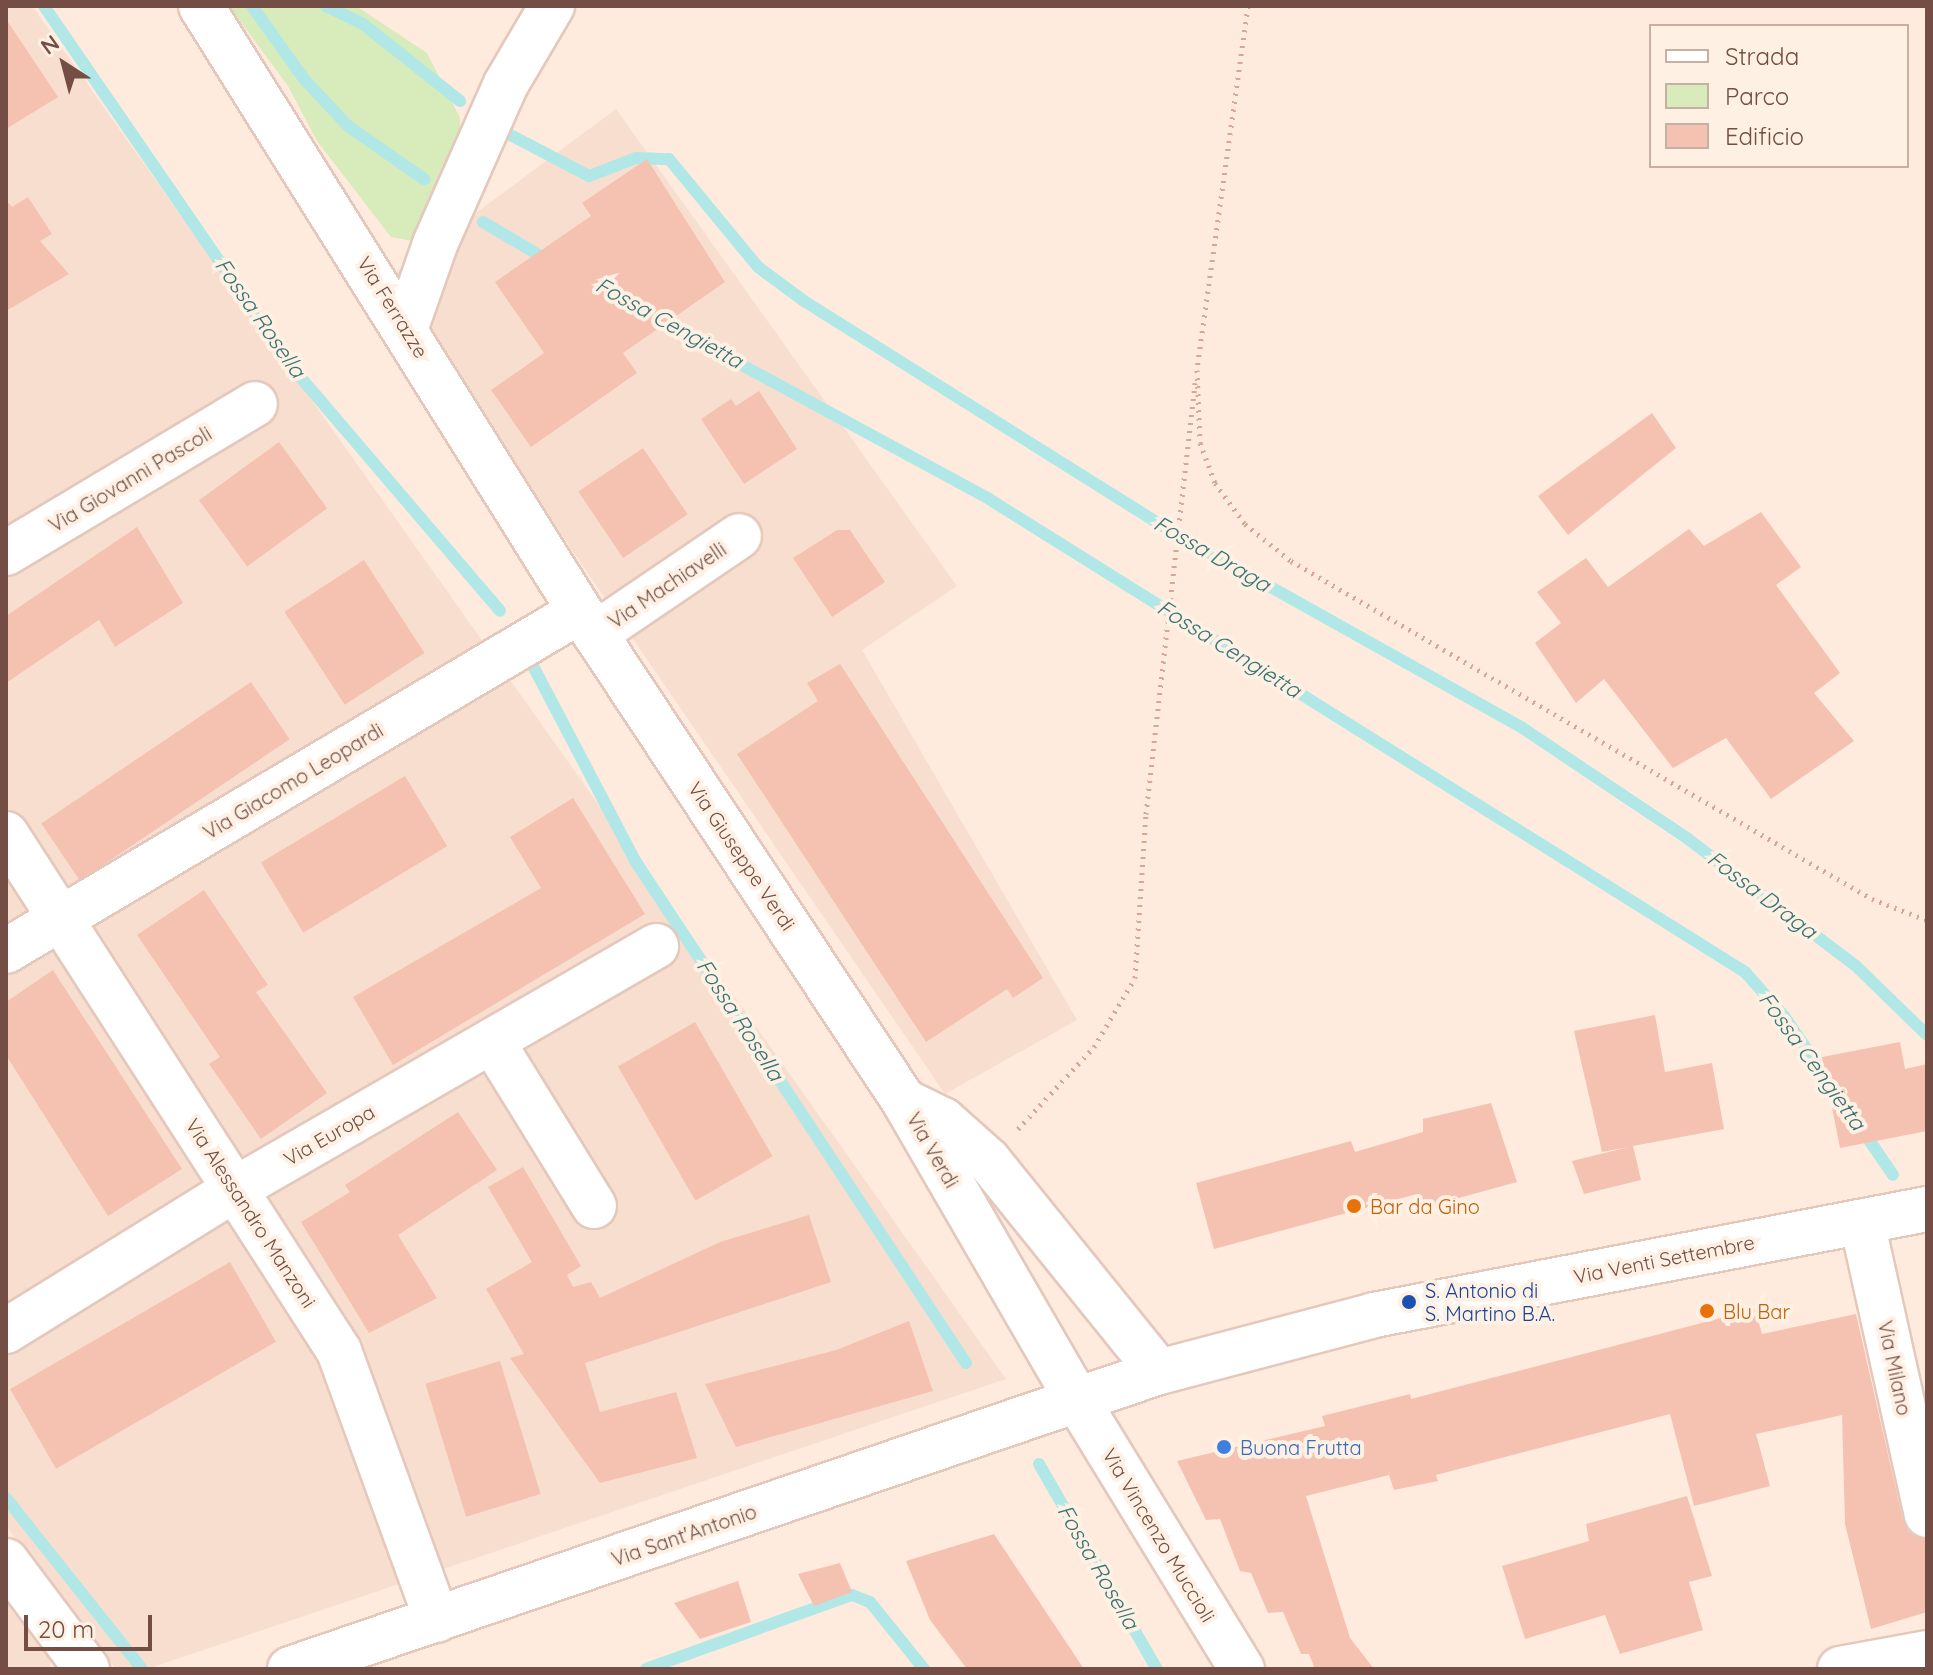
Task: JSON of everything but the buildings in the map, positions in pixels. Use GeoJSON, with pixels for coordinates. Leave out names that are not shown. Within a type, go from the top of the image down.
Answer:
{"type":"FeatureCollection","features":[{"type":"Feature","properties":{"kind":"street","name":"Via Ferrazze"},"geometry":{"type":"LineString","coordinates":[[201,6],[406,327],[587,622]]}},
{"type":"Feature","properties":{"kind":"street"},"geometry":{"type":"LineString","coordinates":[[406,327],[435,244],[506,84],[552,6]]}},
{"type":"Feature","properties":{"kind":"street","name":"Via Giovanni Pascoli"},"geometry":{"type":"LineString","coordinates":[[6,553],[255,404]]}},
{"type":"Feature","properties":{"kind":"street","name":"Via Machiavelli"},"geometry":{"type":"LineString","coordinates":[[587,622],[739,536]]}},
{"type":"Feature","properties":{"kind":"street","name":"Via Giacomo Leopardi"},"geometry":{"type":"LineString","coordinates":[[6,951],[587,622]]}},
{"type":"Feature","properties":{"kind":"street","name":"Via Giuseppe Verdi"},"geometry":{"type":"LineString","coordinates":[[587,622],[904,1101]]}},
{"type":"Feature","properties":{"kind":"street","name":"Via Alessandro Manzoni"},"geometry":{"type":"LineString","coordinates":[[6,834],[237,1188],[339,1351],[437,1620]]}},
{"type":"Feature","properties":{"kind":"street","name":"Via Europa"},"geometry":{"type":"LineString","coordinates":[[6,1331],[237,1188],[656,946]]}},
{"type":"Feature","properties":{"kind":"street"},"geometry":{"type":"LineString","coordinates":[[492,1041],[594,1206]]}},
{"type":"Feature","properties":{"kind":"street","name":"Via Verdi"},"geometry":{"type":"LineString","coordinates":[[904,1101],[943,1120],[988,1160],[1159,1372]]}},
{"type":"Feature","properties":{"kind":"street","name":"Via Verdi"},"geometry":{"type":"LineString","coordinates":[[904,1101],[1077,1400]]}},
{"type":"Feature","properties":{"kind":"street","name":"Via Venti Settembre"},"geometry":{"type":"LineString","coordinates":[[1077,1400],[1159,1372],[1374,1315],[1927,1209]]}},
{"type":"Feature","properties":{"kind":"street","name":"Via Milano"},"geometry":{"type":"LineString","coordinates":[[1862,1222],[1927,1515]]}},
{"type":"Feature","properties":{"kind":"street","name":"Via Sant'Antonio"},"geometry":{"type":"LineString","coordinates":[[290,1669],[1077,1400]]}},
{"type":"Feature","properties":{"kind":"street","name":"Via Vincenzo Muccioli"},"geometry":{"type":"LineString","coordinates":[[1077,1400],[1242,1669]]}},
{"type":"Feature","properties":{"kind":"street"},"geometry":{"type":"LineString","coordinates":[[6,1561],[87,1669]]}},
{"type":"Feature","properties":{"kind":"street"},"geometry":{"type":"LineString","coordinates":[[1840,1669],[1927,1653]]}},
{"type":"Feature","properties":{"kind":"path"},"geometry":{"type":"LineString","coordinates":[[988,1160],[1094,1047],[1135,978],[1178,516],[1248,6]]}},
{"type":"Feature","properties":{"kind":"path"},"geometry":{"type":"LineString","coordinates":[[1197,370],[1200,443],[1215,483],[1245,524],[1291,561],[1872,899],[1927,920]]}},
{"type":"Feature","properties":{"kind":"shaded area"},"geometry":{"type":"Polygon","coordinates":[[[6,6],[32,6],[1006,1379],[147,1669],[116,1669],[6,1526],[6,6]]]}},
{"type":"Feature","properties":{"kind":"shaded area"},"geometry":{"type":"Polygon","coordinates":[[[616,109],[957,586],[862,650],[1077,1020],[945,1094],[574,553],[391,276],[616,109]]]}},
{"type":"Feature","properties":{"kind":"shaded area"},"geometry":{"type":"Polygon","coordinates":[[[6,1603],[51,1661],[49,1669],[6,1669],[6,1603]]]}},
{"type":"Feature","properties":{"kind":"green space"},"geometry":{"type":"Polygon","coordinates":[[[229,6],[356,6],[427,53],[460,118],[460,167],[436,223],[412,241],[391,237],[317,141],[288,86],[229,6]]]}},
{"type":"Feature","properties":{"kind":"waterway","name":"Fossa Rosella"},"geometry":{"type":"LineString","coordinates":[[44,6],[296,372],[500,611]]}},
{"type":"Feature","properties":{"kind":"waterway","name":"Fossa Cengietta"},"geometry":{"type":"LineString","coordinates":[[252,6],[304,79],[348,126],[424,179]]}},
{"type":"Feature","properties":{"kind":"waterway","name":"Fossa Draga"},"geometry":{"type":"LineString","coordinates":[[326,6],[363,24],[460,101]]}},
{"type":"Feature","properties":{"kind":"waterway","name":"Fossa Draga"},"geometry":{"type":"LineString","coordinates":[[497,128],[589,176],[636,158],[669,159],[758,267],[804,301],[1174,533],[1521,727],[1688,839],[1856,966],[1927,1035]]}},
{"type":"Feature","properties":{"kind":"waterway","name":"Fossa Cengietta"},"geometry":{"type":"LineString","coordinates":[[483,222],[549,261]]}},
{"type":"Feature","properties":{"kind":"waterway","name":"Fossa Cengietta"},"geometry":{"type":"LineString","coordinates":[[653,317],[989,499],[1745,972],[1784,1016],[1834,1089]]}},
{"type":"Feature","properties":{"kind":"waterway","name":"Fossa Rosella"},"geometry":{"type":"LineString","coordinates":[[533,666],[636,862],[966,1363]]}},
{"type":"Feature","properties":{"kind":"waterway","name":"Fossa Cengietta"},"geometry":{"type":"LineString","coordinates":[[1863,1131],[1893,1175]]}},
{"type":"Feature","properties":{"kind":"waterway","name":"Fossa Rosella"},"geometry":{"type":"LineString","coordinates":[[1039,1464],[1157,1669]]}},
{"type":"Feature","properties":{"kind":"waterway"},"geometry":{"type":"LineString","coordinates":[[6,1498],[142,1669]]}},
{"type":"Feature","properties":{"kind":"waterway"},"geometry":{"type":"LineString","coordinates":[[646,1669],[852,1595],[870,1602],[924,1669]]}},
{"type":"Feature","properties":{"kind":"place","name":"Bar da Gino"},"geometry":{"type":"Point","coordinates":[1354,1206]}},
{"type":"Feature","properties":{"kind":"place","name":"S. Antonio di S. Martino B.A."},"geometry":{"type":"Point","coordinates":[1409,1302]}},
{"type":"Feature","properties":{"kind":"place","name":"Blu Bar"},"geometry":{"type":"Point","coordinates":[1707,1311]}},
{"type":"Feature","properties":{"kind":"place","name":"Buona Frutta"},"geometry":{"type":"Point","coordinates":[1224,1447]}}]}
